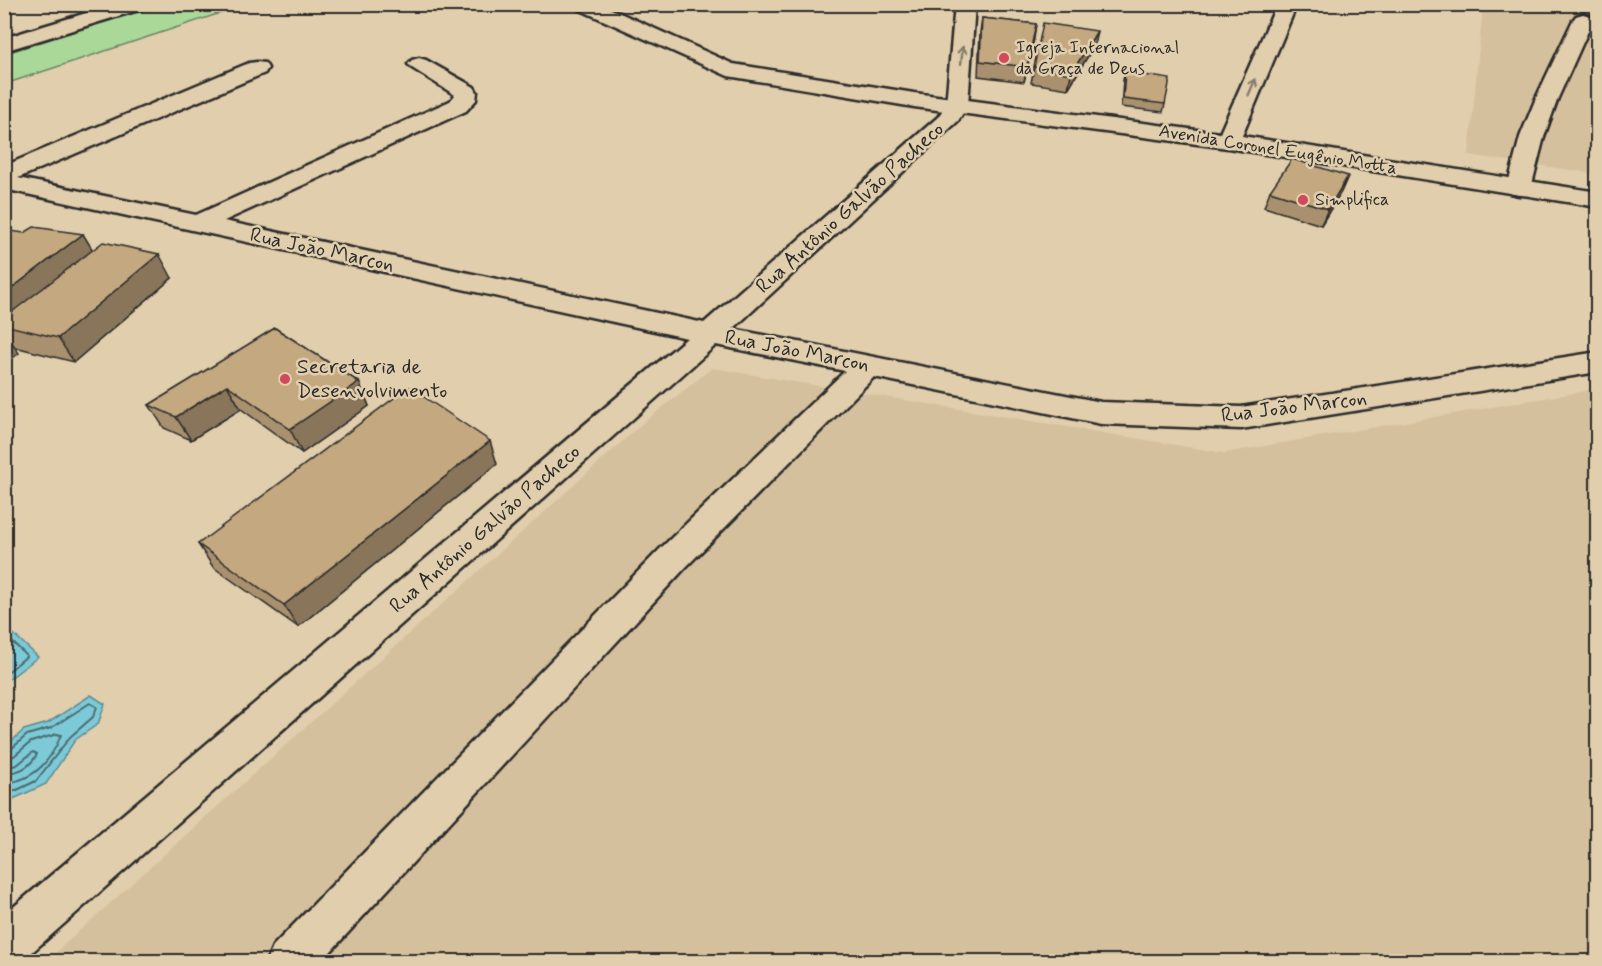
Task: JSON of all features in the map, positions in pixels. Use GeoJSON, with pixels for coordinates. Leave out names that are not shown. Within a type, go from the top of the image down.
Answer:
{"type":"FeatureCollection","features":[{"type":"Feature","properties":{"kind":"street"},"geometry":{"type":"LineString","coordinates":[[4,45],[138,4]]}},
{"type":"Feature","properties":{"kind":"street","name":"Avenida Coronel Eugênio Motta"},"geometry":{"type":"LineString","coordinates":[[583,4],[728,70],[826,87],[1228,141],[1598,200]]}},
{"type":"Feature","properties":{"kind":"street"},"geometry":{"type":"LineString","coordinates":[[957,105],[965,4]]}},
{"type":"Feature","properties":{"kind":"street"},"geometry":{"type":"LineString","coordinates":[[1228,141],[1287,4]]}},
{"type":"Feature","properties":{"kind":"street"},"geometry":{"type":"LineString","coordinates":[[1520,188],[1543,108],[1583,20]]}},
{"type":"Feature","properties":{"kind":"street"},"geometry":{"type":"LineString","coordinates":[[200,223],[458,106],[465,100],[466,92],[419,64]]}},
{"type":"Feature","properties":{"kind":"street"},"geometry":{"type":"LineString","coordinates":[[4,175],[257,68]]}},
{"type":"Feature","properties":{"kind":"street","name":"Rua Antônio Galvão Pacheco"},"geometry":{"type":"LineString","coordinates":[[4,946],[710,334],[947,121],[957,105]]}},
{"type":"Feature","properties":{"kind":"street","name":"Rua João Marcon"},"geometry":{"type":"LineString","coordinates":[[4,182],[710,334],[1101,413],[1227,419],[1598,362]]}},
{"type":"Feature","properties":{"kind":"street"},"geometry":{"type":"LineString","coordinates":[[288,962],[673,558],[869,365]]}},
{"type":"Feature","properties":{"kind":"shaded area"},"geometry":{"type":"Polygon","coordinates":[[[1483,5],[1597,5],[1597,174],[1469,155],[1483,5]]]}},
{"type":"Feature","properties":{"kind":"shaded area"},"geometry":{"type":"Polygon","coordinates":[[[712,368],[1224,453],[1597,389],[1597,961],[45,962],[644,422],[712,368]]]}},
{"type":"Feature","properties":{"kind":"green space"},"geometry":{"type":"Polygon","coordinates":[[[155,5],[221,5],[227,11],[5,84],[4,54],[155,5]]]}},
{"type":"Feature","properties":{"kind":"water"},"geometry":{"type":"Polygon","coordinates":[[[5,626],[38,657],[4,682],[5,626]]]}},
{"type":"Feature","properties":{"kind":"water"},"geometry":{"type":"Polygon","coordinates":[[[91,695],[105,704],[98,724],[75,740],[46,784],[11,800],[5,794],[5,747],[24,730],[48,723],[91,695]]]}},
{"type":"Feature","properties":{"kind":"building","name":"Igreja Internacional da Graça de Deus"},"geometry":{"type":"Polygon","coordinates":[[[982,18],[1036,24],[1027,67],[980,61],[982,18]]]}},
{"type":"Feature","properties":{"kind":"building"},"geometry":{"type":"Polygon","coordinates":[[[1043,23],[1097,31],[1071,74],[1034,67],[1043,23]]]}},
{"type":"Feature","properties":{"kind":"building"},"geometry":{"type":"Polygon","coordinates":[[[1125,72],[1170,79],[1165,104],[1123,99],[1125,72]]]}},
{"type":"Feature","properties":{"kind":"building"},"geometry":{"type":"Polygon","coordinates":[[[1292,159],[1348,176],[1328,209],[1270,191],[1292,159]]]}},
{"type":"Feature","properties":{"kind":"building"},"geometry":{"type":"Polygon","coordinates":[[[34,227],[83,234],[4,294],[4,230],[24,233],[34,227]]]}},
{"type":"Feature","properties":{"kind":"building"},"geometry":{"type":"Polygon","coordinates":[[[103,242],[159,254],[58,338],[4,325],[4,318],[103,242]]]}},
{"type":"Feature","properties":{"kind":"building"},"geometry":{"type":"Polygon","coordinates":[[[275,328],[359,382],[290,429],[227,385],[176,417],[149,405],[275,328]]]}},
{"type":"Feature","properties":{"kind":"building"},"geometry":{"type":"Polygon","coordinates":[[[409,387],[490,441],[284,605],[198,544],[409,387]]]}},
{"type":"Feature","properties":{"kind":"place","name":"Igreja Internacional da Graça de Deus"},"geometry":{"type":"Point","coordinates":[1004,58]}},
{"type":"Feature","properties":{"kind":"place","name":"Simplifica"},"geometry":{"type":"Point","coordinates":[1303,200]}},
{"type":"Feature","properties":{"kind":"place","name":"Secretaria de Desenvolvimento"},"geometry":{"type":"Point","coordinates":[285,379]}}]}
